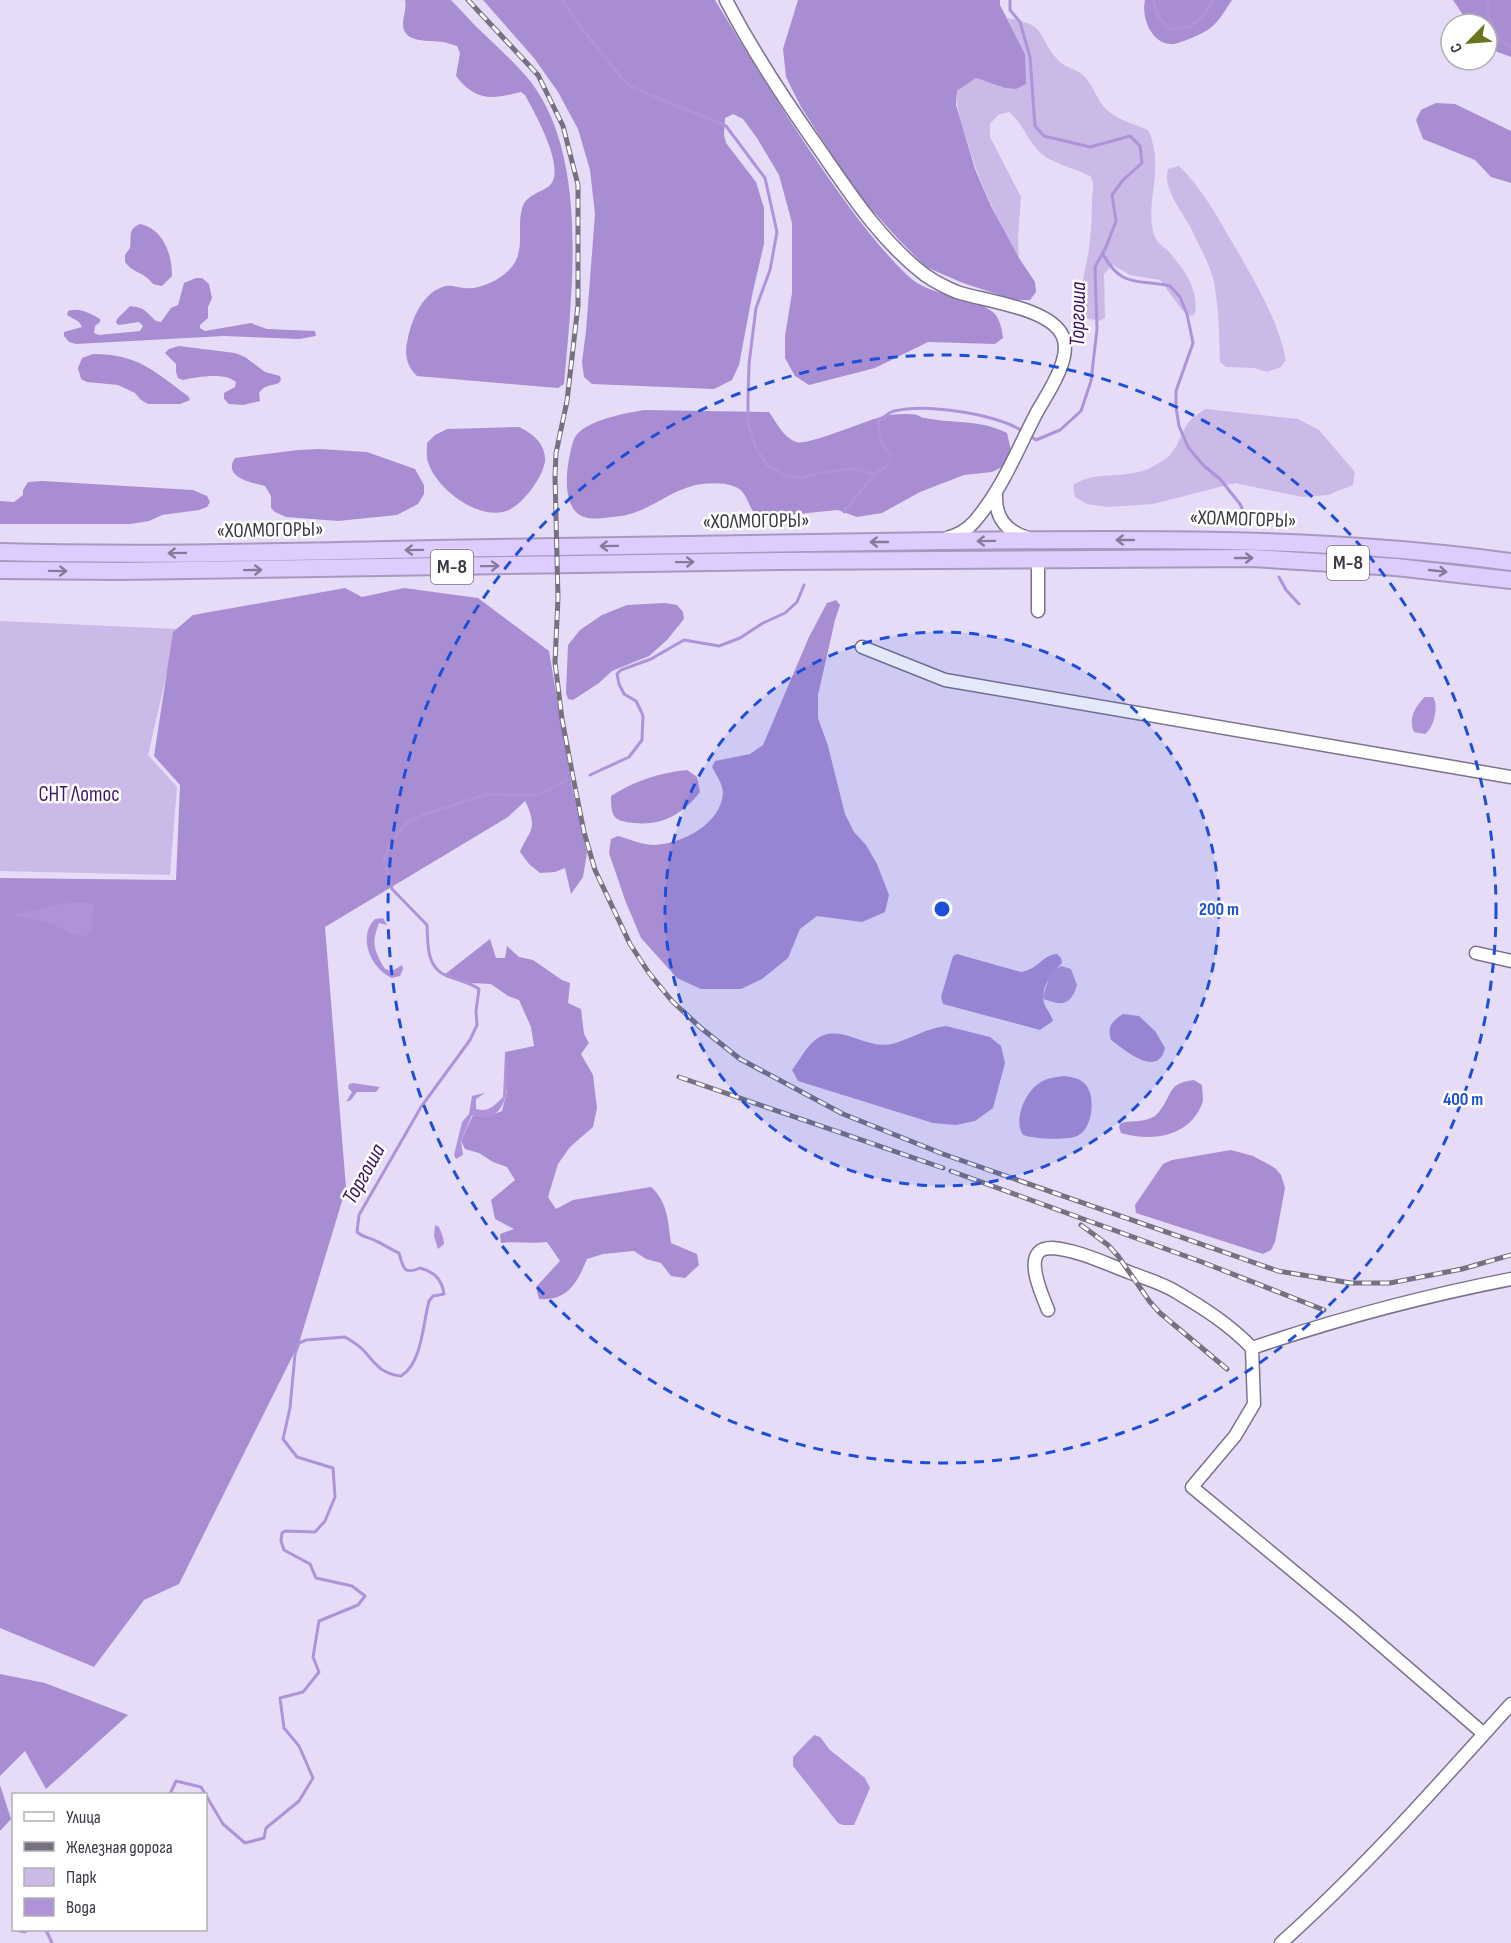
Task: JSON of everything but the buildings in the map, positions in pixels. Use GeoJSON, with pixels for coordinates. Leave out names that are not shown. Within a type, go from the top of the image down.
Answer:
{"type":"FeatureCollection","features":[{"type":"Feature","properties":{"kind":"highway","name":"«ХОЛМОГОРЫ»"},"geometry":{"type":"LineString","coordinates":[[0,552],[120,554],[1184,539],[1398,549],[1511,562]]}},
{"type":"Feature","properties":{"kind":"highway","name":"«ХОЛМОГОРЫ»"},"geometry":{"type":"LineString","coordinates":[[0,570],[155,571],[1070,558],[1252,558],[1396,567],[1511,580]]}},
{"type":"Feature","properties":{"kind":"street"},"geometry":{"type":"LineString","coordinates":[[726,0],[746,39],[809,134],[884,238],[928,277],[956,291],[1001,303],[1045,319],[1056,326],[1063,337],[1065,349],[1057,375],[996,492],[966,530],[937,542]]}},
{"type":"Feature","properties":{"kind":"street"},"geometry":{"type":"LineString","coordinates":[[996,492],[995,507],[999,517],[1018,535],[1035,540]]}},
{"type":"Feature","properties":{"kind":"street"},"geometry":{"type":"LineString","coordinates":[[1038,559],[1038,611]]}},
{"type":"Feature","properties":{"kind":"street"},"geometry":{"type":"LineString","coordinates":[[862,647],[945,680],[1511,777]]}},
{"type":"Feature","properties":{"kind":"street"},"geometry":{"type":"LineString","coordinates":[[1476,953],[1511,961]]}},
{"type":"Feature","properties":{"kind":"street"},"geometry":{"type":"LineString","coordinates":[[1048,1310],[1035,1275],[1035,1260],[1039,1252],[1048,1248],[1105,1263],[1176,1291],[1236,1331],[1252,1348],[1254,1404],[1235,1436],[1192,1487],[1351,1619],[1484,1734]]}},
{"type":"Feature","properties":{"kind":"street"},"geometry":{"type":"LineString","coordinates":[[1252,1348],[1297,1332],[1450,1291],[1511,1279]]}},
{"type":"Feature","properties":{"kind":"street"},"geometry":{"type":"LineString","coordinates":[[1281,1943],[1369,1860],[1511,1704]]}},
{"type":"Feature","properties":{"kind":"green space"},"geometry":{"type":"Polygon","coordinates":[[[1007,18],[1037,28],[1060,62],[1088,80],[1108,111],[1124,121],[1148,130],[1155,158],[1151,210],[1154,235],[1180,265],[1189,280],[1196,304],[1195,313],[1191,316],[1182,310],[1160,280],[1130,275],[1113,265],[1104,274],[1105,318],[1099,321],[1086,318],[1082,294],[1091,234],[1093,188],[1091,177],[1050,159],[1040,152],[1009,112],[998,115],[990,124],[990,137],[1021,197],[1019,258],[976,169],[958,109],[957,97],[957,91],[976,78],[1005,88],[1016,89],[1025,54],[1007,18]]]}},
{"type":"Feature","properties":{"kind":"green space"},"geometry":{"type":"Polygon","coordinates":[[[1179,166],[1208,202],[1264,299],[1277,329],[1286,360],[1281,367],[1267,372],[1254,368],[1226,367],[1220,362],[1218,309],[1213,278],[1193,232],[1168,185],[1168,169],[1179,166]]]}},
{"type":"Feature","properties":{"kind":"green space"},"geometry":{"type":"Polygon","coordinates":[[[1206,409],[1298,419],[1319,430],[1355,472],[1353,485],[1328,495],[1302,497],[1235,483],[1153,504],[1107,507],[1087,504],[1075,497],[1073,485],[1082,480],[1140,472],[1165,459],[1174,449],[1186,425],[1206,409]]]}},
{"type":"Feature","properties":{"kind":"green space","name":"СНТ Лотос"},"geometry":{"type":"Polygon","coordinates":[[[0,621],[177,629],[148,755],[177,787],[170,875],[0,871],[0,621]]]}},
{"type":"Feature","properties":{"kind":"shaded area"},"geometry":{"type":"Polygon","coordinates":[[[405,0],[451,0],[526,76],[549,113],[562,149],[569,187],[572,227],[570,309],[564,384],[558,388],[417,376],[408,364],[406,349],[410,331],[425,300],[438,289],[446,286],[470,288],[482,286],[494,281],[509,270],[518,256],[520,217],[524,205],[532,196],[548,187],[555,169],[548,142],[525,95],[521,92],[493,97],[485,96],[463,84],[456,76],[460,53],[457,46],[443,42],[418,40],[407,35],[403,24],[405,0]]]}},
{"type":"Feature","properties":{"kind":"shaded area"},"geometry":{"type":"Polygon","coordinates":[[[483,0],[715,0],[812,154],[856,217],[881,247],[916,282],[927,288],[974,302],[994,313],[999,321],[1003,338],[995,344],[928,342],[875,368],[809,385],[795,376],[785,358],[785,336],[792,293],[792,223],[779,175],[743,119],[733,114],[725,118],[724,135],[726,143],[756,182],[764,208],[764,244],[739,365],[732,380],[714,389],[592,384],[584,377],[582,362],[595,214],[590,170],[578,129],[558,92],[534,58],[483,0]]]}},
{"type":"Feature","properties":{"kind":"shaded area"},"geometry":{"type":"Polygon","coordinates":[[[798,0],[1000,0],[1000,5],[1025,54],[1026,84],[1016,89],[1005,88],[976,78],[957,91],[956,105],[975,169],[991,206],[1019,258],[1035,282],[1036,292],[1030,300],[1015,300],[963,283],[926,267],[855,191],[801,107],[786,77],[783,49],[798,0]]]}},
{"type":"Feature","properties":{"kind":"shaded area"},"geometry":{"type":"Polygon","coordinates":[[[1145,0],[1232,0],[1213,26],[1192,38],[1174,44],[1166,43],[1154,36],[1145,15],[1145,0]]]}},
{"type":"Feature","properties":{"kind":"shaded area"},"geometry":{"type":"Polygon","coordinates":[[[1453,0],[1511,0],[1511,57],[1499,52],[1499,12],[1461,12],[1453,0]]]}},
{"type":"Feature","properties":{"kind":"shaded area"},"geometry":{"type":"Polygon","coordinates":[[[1436,103],[1455,104],[1511,131],[1511,183],[1491,177],[1475,160],[1423,139],[1416,120],[1421,110],[1436,103]]]}},
{"type":"Feature","properties":{"kind":"shaded area"},"geometry":{"type":"Polygon","coordinates":[[[140,224],[155,231],[161,237],[168,252],[172,276],[162,286],[153,284],[125,262],[133,228],[140,224]]]}},
{"type":"Feature","properties":{"kind":"shaded area"},"geometry":{"type":"Polygon","coordinates":[[[202,278],[209,284],[212,298],[208,307],[208,318],[200,325],[200,328],[205,331],[251,323],[267,329],[315,331],[316,336],[299,339],[224,336],[76,344],[69,342],[64,336],[64,332],[82,327],[79,322],[67,315],[68,311],[72,310],[84,311],[100,319],[95,326],[94,333],[99,335],[140,331],[143,326],[139,322],[119,325],[116,323],[130,306],[142,309],[156,321],[161,322],[171,308],[178,305],[184,283],[202,278]]]}},
{"type":"Feature","properties":{"kind":"shaded area"},"geometry":{"type":"Polygon","coordinates":[[[179,346],[235,353],[245,357],[265,372],[280,376],[281,380],[261,390],[260,401],[243,405],[229,404],[224,399],[224,393],[235,387],[236,382],[231,379],[218,376],[183,380],[178,378],[176,364],[165,353],[179,346]]]}},
{"type":"Feature","properties":{"kind":"shaded area"},"geometry":{"type":"Polygon","coordinates":[[[93,354],[122,357],[145,366],[188,396],[190,400],[180,404],[148,404],[135,393],[118,385],[87,382],[81,379],[78,368],[82,358],[93,354]]]}},
{"type":"Feature","properties":{"kind":"shaded area"},"geometry":{"type":"Polygon","coordinates":[[[645,410],[769,412],[787,437],[796,442],[825,437],[884,416],[913,414],[936,420],[986,426],[1007,433],[1012,455],[1008,464],[992,472],[964,475],[920,492],[882,513],[857,517],[838,510],[767,517],[755,514],[738,488],[713,483],[684,489],[628,515],[584,517],[576,512],[568,495],[567,472],[573,442],[577,435],[593,423],[645,410]]]}},
{"type":"Feature","properties":{"kind":"shaded area"},"geometry":{"type":"Polygon","coordinates":[[[519,427],[529,432],[541,444],[545,461],[540,476],[530,492],[510,510],[492,513],[469,506],[448,491],[432,472],[427,460],[427,443],[435,435],[447,429],[519,427]]]}},
{"type":"Feature","properties":{"kind":"shaded area"},"geometry":{"type":"Polygon","coordinates":[[[319,449],[367,452],[415,469],[424,485],[424,494],[418,504],[397,515],[338,521],[286,517],[271,508],[271,496],[265,486],[240,478],[232,470],[235,458],[319,449]]]}},
{"type":"Feature","properties":{"kind":"shaded area"},"geometry":{"type":"Polygon","coordinates":[[[28,482],[193,490],[207,496],[210,502],[207,507],[199,510],[162,515],[149,521],[130,524],[0,524],[0,501],[14,502],[23,495],[28,482]]]}},
{"type":"Feature","properties":{"kind":"shaded area"},"geometry":{"type":"Polygon","coordinates":[[[345,588],[362,597],[404,588],[478,598],[549,651],[572,787],[587,853],[583,877],[571,894],[565,868],[555,872],[540,873],[529,864],[520,852],[532,826],[531,815],[525,801],[508,817],[325,927],[346,1188],[299,1343],[179,1584],[144,1600],[94,1667],[0,1628],[0,878],[176,880],[180,785],[154,756],[173,632],[193,615],[345,588]]]}},
{"type":"Feature","properties":{"kind":"shaded area"},"geometry":{"type":"Polygon","coordinates":[[[836,600],[840,605],[818,695],[818,718],[828,746],[845,814],[854,832],[866,845],[877,864],[889,895],[885,912],[862,922],[817,916],[800,929],[788,958],[762,979],[741,989],[701,989],[677,978],[641,938],[609,853],[611,839],[618,836],[645,844],[665,844],[688,836],[708,823],[721,804],[723,793],[721,783],[712,767],[715,761],[750,754],[763,745],[809,637],[827,603],[836,600]]]}},
{"type":"Feature","properties":{"kind":"shaded area"},"geometry":{"type":"Polygon","coordinates":[[[665,603],[677,605],[683,612],[684,619],[667,640],[649,656],[612,671],[599,683],[573,700],[568,699],[566,693],[568,645],[580,630],[602,615],[627,605],[665,603]]]}},
{"type":"Feature","properties":{"kind":"shaded area"},"geometry":{"type":"Polygon","coordinates":[[[687,770],[697,777],[700,792],[679,812],[654,823],[634,823],[615,817],[611,796],[647,778],[687,770]]]}},
{"type":"Feature","properties":{"kind":"shaded area"},"geometry":{"type":"Polygon","coordinates":[[[490,939],[496,958],[505,958],[507,946],[519,957],[533,960],[570,983],[568,1003],[581,1009],[584,1034],[589,1043],[581,1054],[593,1075],[597,1108],[593,1127],[570,1147],[558,1164],[548,1197],[556,1209],[573,1200],[651,1187],[664,1206],[671,1243],[697,1254],[699,1265],[685,1278],[671,1276],[661,1263],[646,1259],[634,1251],[603,1254],[587,1259],[575,1283],[564,1294],[549,1299],[539,1299],[536,1287],[560,1261],[547,1242],[501,1243],[500,1234],[514,1229],[495,1219],[491,1200],[515,1180],[507,1167],[479,1153],[465,1149],[461,1141],[473,1115],[486,1117],[502,1111],[507,1091],[505,1052],[534,1046],[531,1027],[519,1000],[508,996],[491,984],[470,983],[444,975],[490,939]]]}},
{"type":"Feature","properties":{"kind":"shaded area"},"geometry":{"type":"Polygon","coordinates":[[[957,954],[1021,972],[1057,954],[1062,963],[1048,981],[1043,997],[1053,1021],[1040,1030],[943,1004],[941,997],[953,956],[957,954]]]}},
{"type":"Feature","properties":{"kind":"shaded area"},"geometry":{"type":"Polygon","coordinates":[[[1123,1014],[1139,1016],[1155,1031],[1165,1048],[1161,1057],[1156,1061],[1149,1062],[1132,1055],[1111,1040],[1111,1025],[1123,1014]]]}},
{"type":"Feature","properties":{"kind":"shaded area"},"geometry":{"type":"Polygon","coordinates":[[[946,1026],[990,1037],[1001,1046],[1005,1063],[993,1108],[975,1121],[956,1125],[933,1123],[798,1081],[792,1070],[812,1043],[824,1035],[843,1034],[882,1045],[892,1044],[946,1026]]]}},
{"type":"Feature","properties":{"kind":"shaded area"},"geometry":{"type":"Polygon","coordinates":[[[1064,1076],[1080,1080],[1091,1095],[1090,1118],[1084,1131],[1074,1137],[1060,1139],[1023,1135],[1019,1122],[1020,1114],[1030,1092],[1043,1081],[1064,1076]]]}},
{"type":"Feature","properties":{"kind":"shaded area"},"geometry":{"type":"Polygon","coordinates":[[[1194,1080],[1202,1085],[1203,1102],[1188,1124],[1179,1130],[1157,1136],[1133,1136],[1121,1133],[1119,1127],[1121,1123],[1146,1120],[1154,1116],[1163,1107],[1174,1087],[1194,1080]]]}},
{"type":"Feature","properties":{"kind":"shaded area"},"geometry":{"type":"Polygon","coordinates":[[[1231,1150],[1253,1156],[1275,1168],[1281,1175],[1285,1188],[1275,1242],[1271,1250],[1263,1254],[1136,1213],[1135,1205],[1163,1164],[1172,1160],[1231,1150]]]}},
{"type":"Feature","properties":{"kind":"shaded area"},"geometry":{"type":"Polygon","coordinates":[[[0,1674],[45,1683],[128,1715],[46,1789],[25,1751],[0,1776],[0,1674]]]}},
{"type":"Feature","properties":{"kind":"shaded area"},"geometry":{"type":"Polygon","coordinates":[[[0,1785],[11,1819],[0,1831],[0,1785]]]}},
{"type":"Feature","properties":{"kind":"water"},"geometry":{"type":"Polygon","coordinates":[[[1425,697],[1433,697],[1436,705],[1433,722],[1425,734],[1414,732],[1412,718],[1418,704],[1425,697]]]}},
{"type":"Feature","properties":{"kind":"water"},"geometry":{"type":"Polygon","coordinates":[[[67,903],[94,905],[91,930],[85,936],[40,921],[10,915],[67,903]]]}},
{"type":"Feature","properties":{"kind":"water"},"geometry":{"type":"Polygon","coordinates":[[[383,918],[387,925],[379,923],[374,942],[378,957],[385,969],[392,971],[402,965],[400,976],[392,978],[378,968],[367,943],[370,926],[375,919],[383,918]]]}},
{"type":"Feature","properties":{"kind":"water"},"geometry":{"type":"Polygon","coordinates":[[[1061,966],[1071,969],[1077,985],[1068,1001],[1055,1003],[1044,999],[1043,996],[1051,972],[1061,966]]]}},
{"type":"Feature","properties":{"kind":"water"},"geometry":{"type":"Polygon","coordinates":[[[505,1052],[508,1080],[505,1099],[495,1114],[485,1117],[472,1115],[461,1141],[463,1155],[456,1159],[454,1155],[462,1122],[469,1114],[472,1096],[485,1093],[476,1099],[476,1109],[480,1110],[491,1108],[503,1097],[505,1052]]]}},
{"type":"Feature","properties":{"kind":"water"},"geometry":{"type":"Polygon","coordinates":[[[349,1084],[380,1087],[376,1092],[357,1092],[351,1100],[346,1102],[352,1092],[348,1088],[349,1084]]]}},
{"type":"Feature","properties":{"kind":"water"},"geometry":{"type":"Polygon","coordinates":[[[435,1225],[439,1227],[444,1242],[438,1249],[434,1236],[435,1225]]]}},
{"type":"Feature","properties":{"kind":"water"},"geometry":{"type":"Polygon","coordinates":[[[814,1735],[820,1737],[830,1750],[865,1778],[870,1788],[854,1825],[838,1823],[793,1766],[793,1757],[814,1735]]]}},
{"type":"Feature","properties":{"kind":"waterway"},"geometry":{"type":"LineString","coordinates":[[562,0],[584,32],[629,86],[726,126],[765,178],[777,232],[770,270],[756,308],[749,364],[748,424],[756,448],[768,466],[786,476],[801,478],[824,472],[854,469],[874,474]]}},
{"type":"Feature","properties":{"kind":"waterway","name":"Торгоша"},"geometry":{"type":"LineString","coordinates":[[1010,0],[1010,10],[1020,22],[1030,57],[1035,126],[1044,136],[1090,147],[1130,136],[1140,146],[1142,163],[1123,180],[1112,195],[1116,221],[1095,267],[1097,329],[1091,381],[1081,411],[1060,430],[1036,440],[1029,435]]}},
{"type":"Feature","properties":{"kind":"waterway","name":"Торгоша"},"geometry":{"type":"LineString","coordinates":[[1153,0],[1158,16],[1168,29],[1190,27],[1205,14],[1213,0]]}},
{"type":"Feature","properties":{"kind":"waterway","name":"Торгоша"},"geometry":{"type":"LineString","coordinates":[[1489,0],[1488,14],[1498,38],[1511,47]]}},
{"type":"Feature","properties":{"kind":"waterway"},"geometry":{"type":"LineString","coordinates":[[1103,254],[1116,272],[1123,277],[1139,282],[1170,286],[1180,297],[1187,314],[1193,343],[1176,391],[1179,426],[1188,447],[1203,465],[1220,479],[1240,504],[1246,517]]}},
{"type":"Feature","properties":{"kind":"waterway","name":"Торгоша"},"geometry":{"type":"LineString","coordinates":[[844,512],[874,474],[886,467],[891,456],[880,439],[878,421],[892,412],[924,408],[942,409],[997,420],[1024,432]]}},
{"type":"Feature","properties":{"kind":"waterway"},"geometry":{"type":"LineString","coordinates":[[1279,577],[1286,590],[1299,604]]}},
{"type":"Feature","properties":{"kind":"waterway","name":"Торгоша"},"geometry":{"type":"LineString","coordinates":[[590,775],[629,757],[642,740],[643,716],[636,701],[624,694],[619,684],[617,674],[621,670],[651,659],[684,640],[719,646],[740,638],[763,623],[785,613],[797,602],[804,585]]}},
{"type":"Feature","properties":{"kind":"waterway","name":"Торгоша"},"geometry":{"type":"LineString","coordinates":[[207,1797],[223,1824],[245,1843],[264,1838],[266,1828],[299,1801],[313,1778],[299,1746],[284,1728],[280,1698],[303,1692],[319,1672],[313,1657],[319,1621],[358,1605],[365,1596],[352,1586],[316,1578],[310,1564],[284,1550],[281,1541],[282,1533],[285,1531],[315,1532],[325,1521],[335,1497],[333,1468],[297,1457],[283,1439],[290,1408],[295,1354],[299,1343],[306,1340],[345,1337],[361,1348],[380,1368],[401,1376],[408,1370],[418,1353],[429,1301],[433,1296],[444,1294],[439,1280],[433,1274],[420,1268],[411,1271],[405,1269],[399,1253],[357,1232],[359,1215],[421,1107],[470,1040],[477,1025],[479,989],[447,976],[435,967],[430,955],[427,925],[392,889],[384,861],[390,844],[405,824],[423,815],[488,794],[538,795],[567,780]]}},
{"type":"Feature","properties":{"kind":"waterway","name":"Торгоша"},"geometry":{"type":"LineString","coordinates":[[170,1793],[176,1781],[201,1787],[205,1793]]}},
{"type":"Feature","properties":{"kind":"waterway","name":"Торгоша"},"geometry":{"type":"LineString","coordinates":[[20,1931],[26,1931]]}},
{"type":"Feature","properties":{"kind":"waterway","name":"Торгоша"},"geometry":{"type":"LineString","coordinates":[[46,1931],[52,1943]]}},
{"type":"Feature","properties":{"kind":"railway"},"geometry":{"type":"LineString","coordinates":[[468,0],[538,75],[563,126],[578,185],[578,305],[567,401],[556,453],[558,598],[555,662],[562,719],[573,777],[584,832],[595,870],[630,944],[649,973],[672,1001],[740,1059],[843,1114],[943,1154],[1278,1271],[1351,1283],[1390,1283],[1462,1269],[1511,1255]]}},
{"type":"Feature","properties":{"kind":"railway"},"geometry":{"type":"LineString","coordinates":[[679,1077],[943,1168]]}},
{"type":"Feature","properties":{"kind":"railway"},"geometry":{"type":"LineString","coordinates":[[951,1171],[1202,1262],[1324,1310]]}},
{"type":"Feature","properties":{"kind":"railway"},"geometry":{"type":"LineString","coordinates":[[1081,1225],[1108,1245],[1118,1256],[1160,1313],[1227,1369]]}}]}
